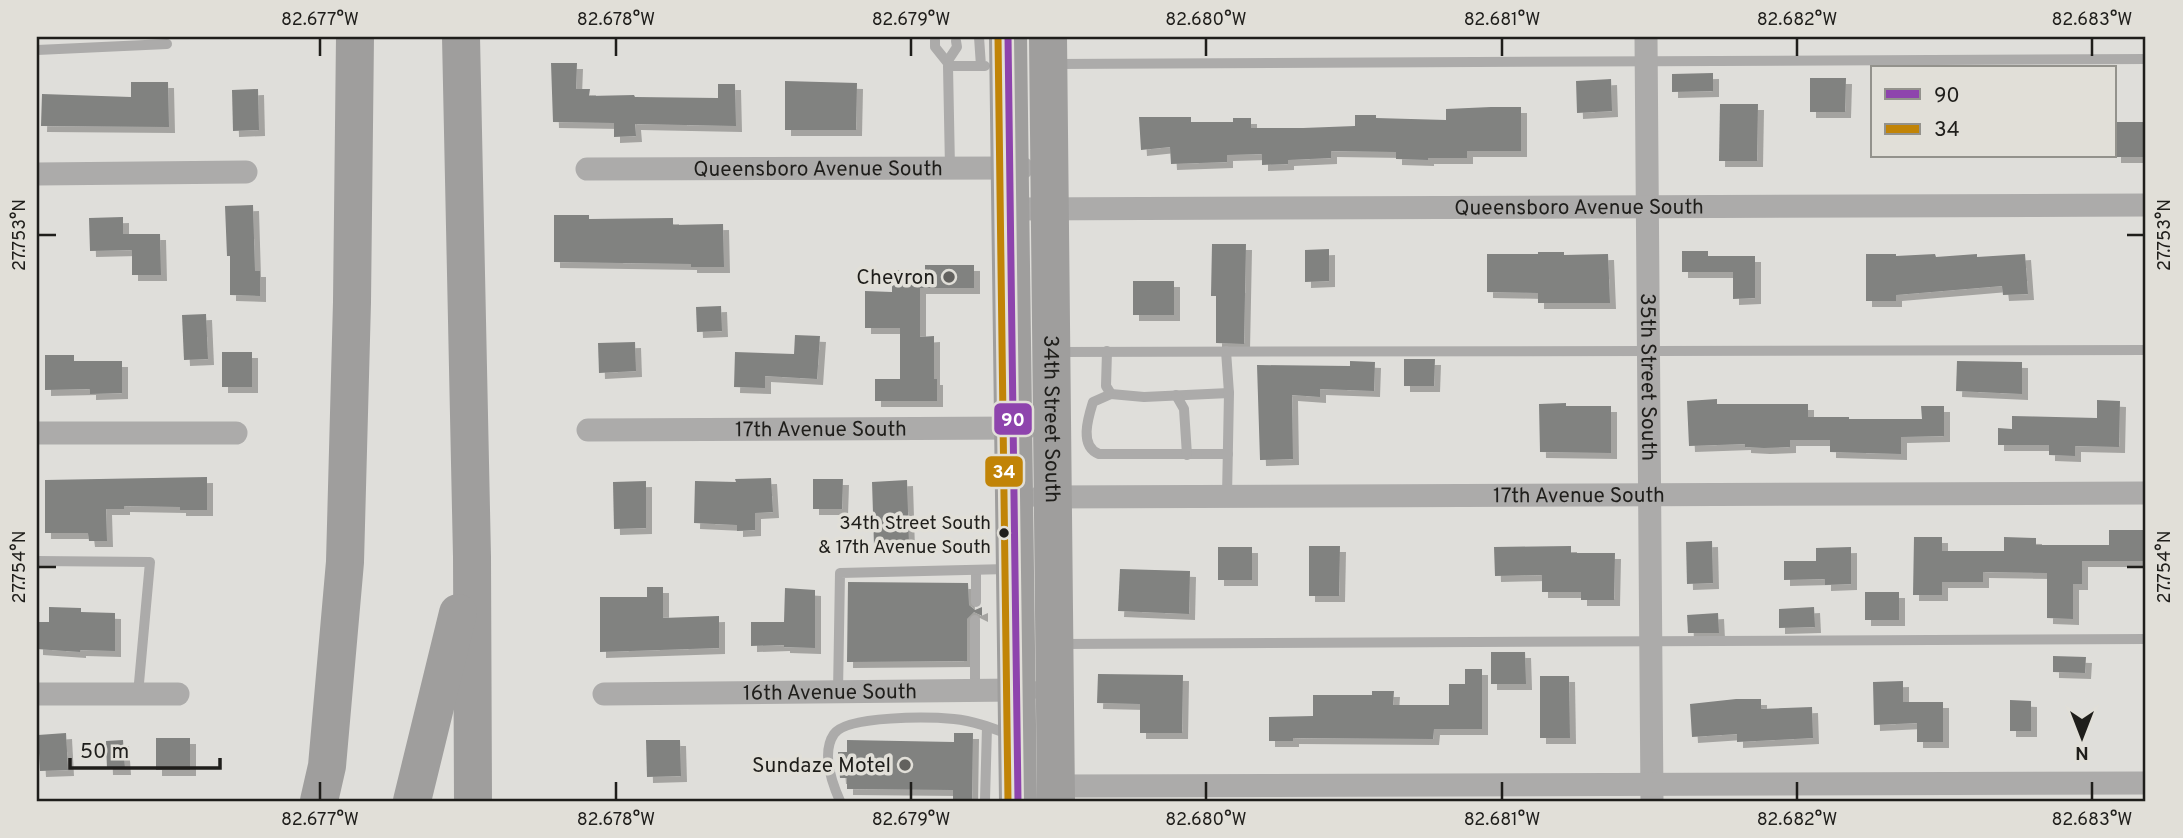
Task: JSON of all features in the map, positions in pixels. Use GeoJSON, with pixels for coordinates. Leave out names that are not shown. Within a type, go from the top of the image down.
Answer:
{"type":"FeatureCollection","features":[{"type":"Feature","properties":{"kind":"highway"},"geometry":{"type":"LineString","coordinates":[[319,801],[327,766],[345,562],[355,37]]}},
{"type":"Feature","properties":{"kind":"highway"},"geometry":{"type":"LineString","coordinates":[[461,37],[472,557],[473,801]]}},
{"type":"Feature","properties":{"kind":"highway","name":"34th Street South"},"geometry":{"type":"LineString","coordinates":[[1048,50],[1056,794]]}},
{"type":"Feature","properties":{"kind":"highway","name":"34th Street South"},"geometry":{"type":"LineString","coordinates":[[999,56],[1010,168],[1016,690],[1002,732],[1001,801]]}},
{"type":"Feature","properties":{"kind":"highway"},"geometry":{"type":"LineString","coordinates":[[412,801],[472,557]]}},
{"type":"Feature","properties":{"kind":"street","name":"35th Street South"},"geometry":{"type":"LineString","coordinates":[[1646,37],[1652,793]]}},
{"type":"Feature","properties":{"kind":"street","name":"Queensboro Avenue South"},"geometry":{"type":"LineString","coordinates":[[587,169],[1049,169]]}},
{"type":"Feature","properties":{"kind":"street"},"geometry":{"type":"LineString","coordinates":[[37,174],[246,172]]}},
{"type":"Feature","properties":{"kind":"street","name":"Queensboro Avenue South"},"geometry":{"type":"LineString","coordinates":[[1010,209],[2146,205]]}},
{"type":"Feature","properties":{"kind":"street","name":"17th Avenue South"},"geometry":{"type":"LineString","coordinates":[[588,430],[1052,428]]}},
{"type":"Feature","properties":{"kind":"street"},"geometry":{"type":"LineString","coordinates":[[37,433],[236,433]]}},
{"type":"Feature","properties":{"kind":"street","name":"17th Avenue South"},"geometry":{"type":"LineString","coordinates":[[1013,497],[2146,492]]}},
{"type":"Feature","properties":{"kind":"street","name":"16th Avenue South"},"geometry":{"type":"LineString","coordinates":[[604,694],[1056,690]]}},
{"type":"Feature","properties":{"kind":"street"},"geometry":{"type":"LineString","coordinates":[[37,694],[178,694]]}},
{"type":"Feature","properties":{"kind":"street"},"geometry":{"type":"LineString","coordinates":[[1056,794],[1652,793],[2146,783]]}},
{"type":"Feature","properties":{"kind":"lane"},"geometry":{"type":"LineString","coordinates":[[979,37],[999,56]]}},
{"type":"Feature","properties":{"kind":"lane"},"geometry":{"type":"LineString","coordinates":[[935,40],[935,47],[947,64]]}},
{"type":"Feature","properties":{"kind":"lane"},"geometry":{"type":"LineString","coordinates":[[950,169],[947,64],[957,47],[956,41]]}},
{"type":"Feature","properties":{"kind":"lane"},"geometry":{"type":"LineString","coordinates":[[37,50],[167,44]]}},
{"type":"Feature","properties":{"kind":"lane"},"geometry":{"type":"LineString","coordinates":[[1048,50],[1646,61],[2146,60]]}},
{"type":"Feature","properties":{"kind":"lane"},"geometry":{"type":"LineString","coordinates":[[947,64],[999,56]]}},
{"type":"Feature","properties":{"kind":"lane"},"geometry":{"type":"LineString","coordinates":[[1051,352],[2146,350]]}},
{"type":"Feature","properties":{"kind":"lane"},"geometry":{"type":"LineString","coordinates":[[1107,351],[1106,386],[1111,394]]}},
{"type":"Feature","properties":{"kind":"lane"},"geometry":{"type":"LineString","coordinates":[[1226,351],[1229,393],[1227,496]]}},
{"type":"Feature","properties":{"kind":"lane"},"geometry":{"type":"LineString","coordinates":[[1228,454],[1099,454],[1093,452],[1088,445],[1086,424],[1093,402],[1111,394],[1144,397],[1229,393]]}},
{"type":"Feature","properties":{"kind":"lane"},"geometry":{"type":"LineString","coordinates":[[1176,395],[1184,408],[1187,455]]}},
{"type":"Feature","properties":{"kind":"lane"},"geometry":{"type":"LineString","coordinates":[[37,561],[150,562],[138,694]]}},
{"type":"Feature","properties":{"kind":"lane"},"geometry":{"type":"LineString","coordinates":[[838,692],[840,573],[1014,569]]}},
{"type":"Feature","properties":{"kind":"lane"},"geometry":{"type":"LineString","coordinates":[[976,570],[976,602]]}},
{"type":"Feature","properties":{"kind":"lane"},"geometry":{"type":"LineString","coordinates":[[975,620],[975,690]]}},
{"type":"Feature","properties":{"kind":"lane"},"geometry":{"type":"LineString","coordinates":[[1055,645],[2146,639]]}},
{"type":"Feature","properties":{"kind":"lane"},"geometry":{"type":"LineString","coordinates":[[840,801],[833,786],[829,761],[830,743],[835,732],[851,724],[955,719],[1002,732]]}},
{"type":"Feature","properties":{"kind":"building"},"geometry":{"type":"Polygon","coordinates":[[[551,63],[577,63],[576,89],[590,89],[589,96],[718,98],[718,84],[735,84],[736,126],[635,124],[636,136],[614,137],[614,123],[553,122],[551,63]]]}},
{"type":"Feature","properties":{"kind":"building"},"geometry":{"type":"Polygon","coordinates":[[[1713,73],[1713,91],[1672,92],[1672,74],[1713,73]]]}},
{"type":"Feature","properties":{"kind":"building"},"geometry":{"type":"Polygon","coordinates":[[[1810,78],[1846,78],[1845,112],[1810,112],[1810,78]]]}},
{"type":"Feature","properties":{"kind":"building"},"geometry":{"type":"Polygon","coordinates":[[[1611,79],[1612,111],[1577,113],[1576,81],[1611,79]]]}},
{"type":"Feature","properties":{"kind":"building"},"geometry":{"type":"Polygon","coordinates":[[[785,81],[857,83],[856,130],[785,130],[785,81]]]}},
{"type":"Feature","properties":{"kind":"building"},"geometry":{"type":"Polygon","coordinates":[[[131,82],[168,82],[169,127],[41,126],[42,94],[131,97],[131,82]]]}},
{"type":"Feature","properties":{"kind":"building"},"geometry":{"type":"Polygon","coordinates":[[[258,89],[259,130],[233,131],[232,90],[258,89]]]}},
{"type":"Feature","properties":{"kind":"building"},"geometry":{"type":"Polygon","coordinates":[[[1720,104],[1758,104],[1757,161],[1719,161],[1720,104]]]}},
{"type":"Feature","properties":{"kind":"building"},"geometry":{"type":"Polygon","coordinates":[[[1521,107],[1521,151],[1467,151],[1467,158],[1428,160],[1396,159],[1396,152],[1331,151],[1331,158],[1288,160],[1288,164],[1262,165],[1262,154],[1227,155],[1227,162],[1171,164],[1170,147],[1141,150],[1139,117],[1191,117],[1191,122],[1233,122],[1233,118],[1251,118],[1251,128],[1303,128],[1355,126],[1355,115],[1446,120],[1446,109],[1521,107]]]}},
{"type":"Feature","properties":{"kind":"building"},"geometry":{"type":"Polygon","coordinates":[[[2116,122],[2146,122],[2146,157],[2116,157],[2116,122]]]}},
{"type":"Feature","properties":{"kind":"building"},"geometry":{"type":"Polygon","coordinates":[[[253,205],[255,271],[260,271],[260,296],[230,295],[230,256],[227,256],[225,206],[253,205]]]}},
{"type":"Feature","properties":{"kind":"building"},"geometry":{"type":"Polygon","coordinates":[[[554,215],[589,215],[589,219],[673,218],[673,225],[723,224],[724,267],[554,262],[554,215]]]}},
{"type":"Feature","properties":{"kind":"building"},"geometry":{"type":"Polygon","coordinates":[[[123,217],[123,234],[160,234],[161,275],[132,275],[132,250],[90,251],[89,218],[123,217]]]}},
{"type":"Feature","properties":{"kind":"building"},"geometry":{"type":"Polygon","coordinates":[[[1212,244],[1246,244],[1244,344],[1216,343],[1216,296],[1211,296],[1212,244]]]}},
{"type":"Feature","properties":{"kind":"building"},"geometry":{"type":"Polygon","coordinates":[[[1329,249],[1329,281],[1305,282],[1305,250],[1329,249]]]}},
{"type":"Feature","properties":{"kind":"building"},"geometry":{"type":"Polygon","coordinates":[[[1682,251],[1708,251],[1708,256],[1755,256],[1755,298],[1733,299],[1733,272],[1682,272],[1682,251]]]}},
{"type":"Feature","properties":{"kind":"building"},"geometry":{"type":"Polygon","coordinates":[[[1564,252],[1564,255],[1608,254],[1610,303],[1538,303],[1538,293],[1487,292],[1487,254],[1564,252]]]}},
{"type":"Feature","properties":{"kind":"building"},"geometry":{"type":"Polygon","coordinates":[[[1866,254],[1935,254],[1936,257],[1977,254],[1977,257],[2025,254],[2028,294],[2003,295],[2002,286],[1896,295],[1896,301],[1866,301],[1866,254]]]}},
{"type":"Feature","properties":{"kind":"building"},"geometry":{"type":"Polygon","coordinates":[[[925,265],[974,265],[974,288],[920,288],[920,337],[934,336],[937,401],[875,401],[875,379],[900,379],[900,328],[865,328],[865,291],[892,292],[892,270],[925,271],[925,265]]]}},
{"type":"Feature","properties":{"kind":"building"},"geometry":{"type":"Polygon","coordinates":[[[1133,281],[1174,281],[1174,315],[1133,315],[1133,281]]]}},
{"type":"Feature","properties":{"kind":"building"},"geometry":{"type":"Polygon","coordinates":[[[721,306],[722,331],[697,332],[696,307],[721,306]]]}},
{"type":"Feature","properties":{"kind":"building"},"geometry":{"type":"Polygon","coordinates":[[[206,314],[208,359],[184,360],[182,315],[206,314]]]}},
{"type":"Feature","properties":{"kind":"building"},"geometry":{"type":"Polygon","coordinates":[[[795,335],[820,336],[817,379],[765,376],[765,388],[734,387],[735,352],[794,354],[795,335]]]}},
{"type":"Feature","properties":{"kind":"building"},"geometry":{"type":"Polygon","coordinates":[[[635,342],[636,371],[599,373],[598,343],[635,342]]]}},
{"type":"Feature","properties":{"kind":"building"},"geometry":{"type":"Polygon","coordinates":[[[222,352],[252,352],[252,387],[222,387],[222,352]]]}},
{"type":"Feature","properties":{"kind":"building"},"geometry":{"type":"Polygon","coordinates":[[[45,355],[74,355],[74,361],[122,361],[122,393],[90,394],[90,389],[45,390],[45,355]]]}},
{"type":"Feature","properties":{"kind":"building"},"geometry":{"type":"Polygon","coordinates":[[[1404,359],[1435,359],[1434,386],[1404,386],[1404,359]]]}},
{"type":"Feature","properties":{"kind":"building"},"geometry":{"type":"Polygon","coordinates":[[[1350,361],[1375,362],[1374,391],[1320,389],[1320,397],[1292,395],[1293,459],[1260,460],[1257,365],[1350,366],[1350,361]]]}},
{"type":"Feature","properties":{"kind":"building"},"geometry":{"type":"Polygon","coordinates":[[[1957,361],[2022,362],[2022,394],[1956,391],[1957,361]]]}},
{"type":"Feature","properties":{"kind":"building"},"geometry":{"type":"Polygon","coordinates":[[[1717,399],[1717,404],[1808,404],[1808,417],[1849,419],[1922,419],[1921,406],[1944,406],[1944,436],[1901,437],[1901,454],[1830,452],[1830,440],[1790,440],[1790,447],[1745,447],[1745,444],[1689,446],[1687,401],[1717,399]]]}},
{"type":"Feature","properties":{"kind":"building"},"geometry":{"type":"Polygon","coordinates":[[[2097,400],[2120,401],[2119,447],[2075,446],[2075,456],[2049,455],[2049,445],[1998,445],[1998,428],[2012,429],[2012,416],[2097,418],[2097,400]]]}},
{"type":"Feature","properties":{"kind":"building"},"geometry":{"type":"Polygon","coordinates":[[[1566,403],[1566,406],[1611,406],[1611,453],[1540,452],[1539,404],[1566,403]]]}},
{"type":"Feature","properties":{"kind":"building"},"geometry":{"type":"Polygon","coordinates":[[[207,477],[207,510],[124,506],[124,509],[106,509],[107,541],[89,541],[88,533],[45,533],[45,480],[207,477]]]}},
{"type":"Feature","properties":{"kind":"building"},"geometry":{"type":"Polygon","coordinates":[[[771,478],[773,512],[755,513],[755,530],[737,531],[737,525],[694,523],[695,481],[736,482],[735,479],[771,478]]]}},
{"type":"Feature","properties":{"kind":"building"},"geometry":{"type":"Polygon","coordinates":[[[813,479],[843,479],[842,509],[813,509],[813,479]]]}},
{"type":"Feature","properties":{"kind":"building"},"geometry":{"type":"Polygon","coordinates":[[[907,480],[909,544],[874,545],[872,482],[907,480]]]}},
{"type":"Feature","properties":{"kind":"building"},"geometry":{"type":"Polygon","coordinates":[[[646,481],[646,528],[614,529],[613,482],[646,481]]]}},
{"type":"Feature","properties":{"kind":"building"},"geometry":{"type":"Polygon","coordinates":[[[2109,530],[2146,530],[2146,561],[2082,561],[2082,584],[2073,584],[2073,619],[2047,618],[2047,573],[1983,572],[1983,582],[1942,582],[1942,595],[1913,595],[1914,537],[1942,537],[1942,551],[2004,551],[2004,537],[2036,538],[2036,545],[2109,545],[2109,530]]]}},
{"type":"Feature","properties":{"kind":"building"},"geometry":{"type":"Polygon","coordinates":[[[1712,541],[1713,583],[1687,584],[1686,542],[1712,541]]]}},
{"type":"Feature","properties":{"kind":"building"},"geometry":{"type":"Polygon","coordinates":[[[1309,546],[1340,546],[1339,596],[1309,596],[1309,546]]]}},
{"type":"Feature","properties":{"kind":"building"},"geometry":{"type":"Polygon","coordinates":[[[1571,546],[1571,553],[1615,553],[1614,600],[1581,600],[1581,592],[1542,592],[1542,575],[1495,576],[1494,547],[1571,546]]]}},
{"type":"Feature","properties":{"kind":"building"},"geometry":{"type":"Polygon","coordinates":[[[1218,547],[1252,547],[1252,580],[1218,580],[1218,547]]]}},
{"type":"Feature","properties":{"kind":"building"},"geometry":{"type":"Polygon","coordinates":[[[1851,547],[1851,584],[1825,585],[1825,579],[1784,580],[1784,561],[1816,561],[1816,548],[1851,547]]]}},
{"type":"Feature","properties":{"kind":"building"},"geometry":{"type":"Polygon","coordinates":[[[1120,569],[1190,571],[1189,614],[1118,611],[1120,569]]]}},
{"type":"Feature","properties":{"kind":"building"},"geometry":{"type":"Polygon","coordinates":[[[848,582],[968,583],[969,605],[975,610],[982,607],[982,616],[974,612],[967,619],[967,661],[847,662],[848,582]]]}},
{"type":"Feature","properties":{"kind":"building"},"geometry":{"type":"Polygon","coordinates":[[[647,587],[663,587],[663,618],[719,616],[719,648],[600,652],[600,597],[647,597],[647,587]]]}},
{"type":"Feature","properties":{"kind":"building"},"geometry":{"type":"Polygon","coordinates":[[[785,588],[815,590],[815,648],[751,646],[751,622],[784,622],[785,588]]]}},
{"type":"Feature","properties":{"kind":"building"},"geometry":{"type":"Polygon","coordinates":[[[1865,592],[1899,592],[1899,620],[1865,620],[1865,592]]]}},
{"type":"Feature","properties":{"kind":"building"},"geometry":{"type":"Polygon","coordinates":[[[49,607],[115,613],[115,651],[37,649],[37,622],[49,622],[49,607]]]}},
{"type":"Feature","properties":{"kind":"building"},"geometry":{"type":"Polygon","coordinates":[[[1814,607],[1815,627],[1779,628],[1779,609],[1814,607]]]}},
{"type":"Feature","properties":{"kind":"building"},"geometry":{"type":"Polygon","coordinates":[[[1718,613],[1719,633],[1688,633],[1687,615],[1718,613]]]}},
{"type":"Feature","properties":{"kind":"building"},"geometry":{"type":"Polygon","coordinates":[[[1491,652],[1525,652],[1526,684],[1491,684],[1491,652]]]}},
{"type":"Feature","properties":{"kind":"building"},"geometry":{"type":"Polygon","coordinates":[[[2053,656],[2086,657],[2085,673],[2053,672],[2053,656]]]}},
{"type":"Feature","properties":{"kind":"building"},"geometry":{"type":"Polygon","coordinates":[[[1465,669],[1482,669],[1482,729],[1434,729],[1433,739],[1293,738],[1293,741],[1269,741],[1269,717],[1313,716],[1313,695],[1372,695],[1372,691],[1394,691],[1393,705],[1449,705],[1449,684],[1465,684],[1465,669]]]}},
{"type":"Feature","properties":{"kind":"building"},"geometry":{"type":"Polygon","coordinates":[[[1098,674],[1183,675],[1182,733],[1140,733],[1140,704],[1097,703],[1098,674]]]}},
{"type":"Feature","properties":{"kind":"building"},"geometry":{"type":"Polygon","coordinates":[[[1540,676],[1569,676],[1570,738],[1540,738],[1540,676]]]}},
{"type":"Feature","properties":{"kind":"building"},"geometry":{"type":"Polygon","coordinates":[[[1903,681],[1903,702],[1943,702],[1943,742],[1917,742],[1917,723],[1874,725],[1873,682],[1903,681]]]}},
{"type":"Feature","properties":{"kind":"building"},"geometry":{"type":"Polygon","coordinates":[[[1761,699],[1761,709],[1812,707],[1813,738],[1737,742],[1737,734],[1692,737],[1690,704],[1761,699]]]}},
{"type":"Feature","properties":{"kind":"building"},"geometry":{"type":"Polygon","coordinates":[[[2010,700],[2031,701],[2031,731],[2010,731],[2010,700]]]}},
{"type":"Feature","properties":{"kind":"building"},"geometry":{"type":"Polygon","coordinates":[[[66,733],[68,770],[40,771],[38,735],[66,733]]]}},
{"type":"Feature","properties":{"kind":"building","name":"Sundaze Motel"},"geometry":{"type":"Polygon","coordinates":[[[954,733],[973,733],[972,801],[953,801],[953,790],[847,789],[847,778],[840,778],[838,752],[847,752],[847,740],[954,742],[954,733]]]}},
{"type":"Feature","properties":{"kind":"building"},"geometry":{"type":"Polygon","coordinates":[[[156,738],[190,738],[190,770],[156,770],[156,738]]]}},
{"type":"Feature","properties":{"kind":"building"},"geometry":{"type":"Polygon","coordinates":[[[123,740],[125,769],[107,769],[106,741],[123,740]]]}},
{"type":"Feature","properties":{"kind":"building"},"geometry":{"type":"Polygon","coordinates":[[[646,740],[680,740],[681,776],[647,777],[646,740]]]}},
{"type":"Feature","properties":{"kind":"transit line","name":"34"},"geometry":{"type":"LineString","coordinates":[[998,37],[1008,801]]}},
{"type":"Feature","properties":{"kind":"transit line","name":"90"},"geometry":{"type":"LineString","coordinates":[[1008,37],[1018,801]]}},
{"type":"Feature","properties":{"kind":"place","name":"Chevron"},"geometry":{"type":"Point","coordinates":[949,277]}},
{"type":"Feature","properties":{"kind":"place","name":"34th Street South & 17th Avenue South"},"geometry":{"type":"Point","coordinates":[1004,533]}},
{"type":"Feature","properties":{"kind":"place","name":"Sundaze Motel"},"geometry":{"type":"Point","coordinates":[905,765]}}]}
